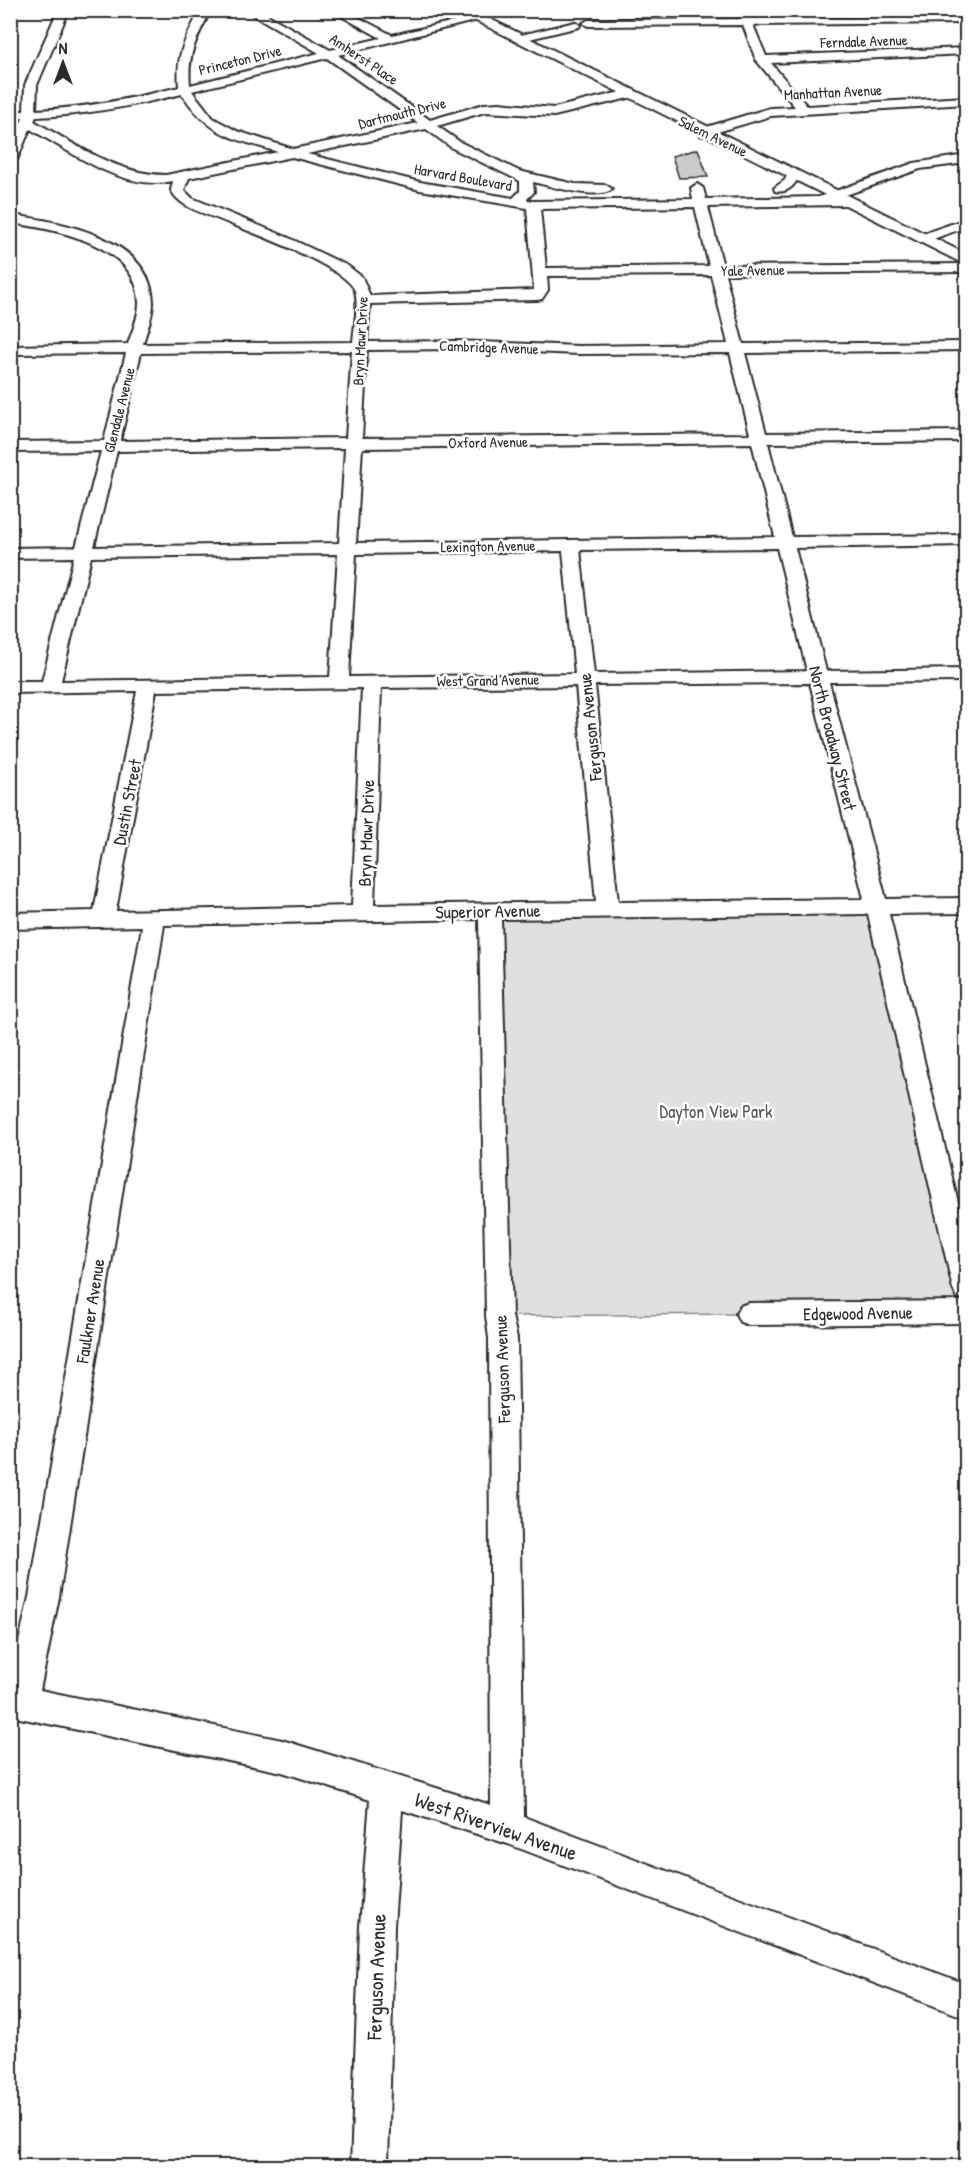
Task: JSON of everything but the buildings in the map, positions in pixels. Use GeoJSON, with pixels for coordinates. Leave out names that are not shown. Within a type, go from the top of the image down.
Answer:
{"type":"FeatureCollection","features":[{"type":"Feature","properties":{"kind":"main road","name":"Salem Avenue"},"geometry":{"type":"LineString","coordinates":[[460,10],[966,260]]}},
{"type":"Feature","properties":{"kind":"street"},"geometry":{"type":"LineString","coordinates":[[10,162],[30,118],[29,97],[32,85],[64,10]]}},
{"type":"Feature","properties":{"kind":"street","name":"Amherst Place"},"geometry":{"type":"LineString","coordinates":[[250,10],[329,54],[427,125],[471,153],[517,174]]}},
{"type":"Feature","properties":{"kind":"street"},"geometry":{"type":"LineString","coordinates":[[335,10],[390,38]]}},
{"type":"Feature","properties":{"kind":"street"},"geometry":{"type":"LineString","coordinates":[[185,89],[183,67],[186,49],[206,11]]}},
{"type":"Feature","properties":{"kind":"street"},"geometry":{"type":"LineString","coordinates":[[588,23],[745,16],[966,20]]}},
{"type":"Feature","properties":{"kind":"street"},"geometry":{"type":"LineString","coordinates":[[745,16],[762,60],[804,110]]}},
{"type":"Feature","properties":{"kind":"street","name":"Princeton Drive"},"geometry":{"type":"LineString","coordinates":[[10,115],[30,118],[104,108],[474,18]]}},
{"type":"Feature","properties":{"kind":"street"},"geometry":{"type":"LineString","coordinates":[[517,39],[575,25]]}},
{"type":"Feature","properties":{"kind":"street","name":"Ferndale Avenue"},"geometry":{"type":"LineString","coordinates":[[762,60],[966,51]]}},
{"type":"Feature","properties":{"kind":"street","name":"Harvard Boulevard"},"geometry":{"type":"LineString","coordinates":[[185,89],[200,112],[220,128],[294,154],[386,179],[524,202],[816,203],[832,194],[931,163],[966,159]]}},
{"type":"Feature","properties":{"kind":"street","name":"Dartmouth Drive"},"geometry":{"type":"LineString","coordinates":[[183,177],[427,125],[484,108],[499,107],[554,112],[629,94]]}},
{"type":"Feature","properties":{"kind":"street","name":"Manhattan Avenue"},"geometry":{"type":"LineString","coordinates":[[704,132],[770,112],[966,101]]}},
{"type":"Feature","properties":{"kind":"street"},"geometry":{"type":"LineString","coordinates":[[30,118],[117,171],[147,179],[183,177]]}},
{"type":"Feature","properties":{"kind":"street"},"geometry":{"type":"LineString","coordinates":[[364,300],[529,298],[537,296],[540,292],[539,276],[524,202],[528,186],[526,179],[517,174]]}},
{"type":"Feature","properties":{"kind":"street","name":"Harvard Boulevard"},"geometry":{"type":"LineString","coordinates":[[517,174],[576,188]]}},
{"type":"Feature","properties":{"kind":"street","name":"Harvard Boulevard"},"geometry":{"type":"LineString","coordinates":[[793,175],[791,182],[774,188],[832,194]]}},
{"type":"Feature","properties":{"kind":"street","name":"Bryn Mawr Drive"},"geometry":{"type":"LineString","coordinates":[[183,177],[177,183],[177,188],[178,194],[187,201],[282,240],[348,272],[361,285],[364,300],[339,682]]}},
{"type":"Feature","properties":{"kind":"street","name":"Harvard Boulevard"},"geometry":{"type":"LineString","coordinates":[[524,202],[548,191],[576,188],[618,189]]}},
{"type":"Feature","properties":{"kind":"street","name":"North Broadway Street"},"geometry":{"type":"LineString","coordinates":[[697,188],[877,907],[966,1289]]}},
{"type":"Feature","properties":{"kind":"street","name":"Glendale Avenue"},"geometry":{"type":"LineString","coordinates":[[10,219],[49,226],[87,237],[112,250],[134,268],[146,289],[146,304],[50,686]]}},
{"type":"Feature","properties":{"kind":"street"},"geometry":{"type":"LineString","coordinates":[[922,239],[966,223]]}},
{"type":"Feature","properties":{"kind":"street","name":"Yale Avenue"},"geometry":{"type":"LineString","coordinates":[[539,276],[718,270],[966,267]]}},
{"type":"Feature","properties":{"kind":"street","name":"Cambridge Avenue"},"geometry":{"type":"LineString","coordinates":[[10,350],[361,346],[478,346],[579,350],[966,346]]}},
{"type":"Feature","properties":{"kind":"street","name":"Oxford Avenue"},"geometry":{"type":"LineString","coordinates":[[10,447],[966,436]]}},
{"type":"Feature","properties":{"kind":"street","name":"Lexington Avenue"},"geometry":{"type":"LineString","coordinates":[[10,553],[966,540]]}},
{"type":"Feature","properties":{"kind":"street","name":"Ferguson Avenue"},"geometry":{"type":"LineString","coordinates":[[571,544],[608,909]]}},
{"type":"Feature","properties":{"kind":"street","name":"West Grand Avenue"},"geometry":{"type":"LineString","coordinates":[[10,687],[966,675]]}},
{"type":"Feature","properties":{"kind":"street","name":"Bryn Mawr Drive"},"geometry":{"type":"LineString","coordinates":[[363,913],[372,682]]}},
{"type":"Feature","properties":{"kind":"street","name":"Dustin Street"},"geometry":{"type":"LineString","coordinates":[[103,919],[122,830],[148,685]]}},
{"type":"Feature","properties":{"kind":"street","name":"Superior Avenue"},"geometry":{"type":"LineString","coordinates":[[10,921],[363,913],[966,905]]}},
{"type":"Feature","properties":{"kind":"street","name":"Ferguson Avenue"},"geometry":{"type":"LineString","coordinates":[[489,912],[495,1066],[499,1316],[503,1338],[508,1827]]}},
{"type":"Feature","properties":{"kind":"street","name":"Faulkner Avenue"},"geometry":{"type":"LineString","coordinates":[[16,1701],[54,1532],[154,918]]}},
{"type":"Feature","properties":{"kind":"street","name":"Edgewood Avenue"},"geometry":{"type":"LineString","coordinates":[[749,1314],[966,1312]]}},
{"type":"Feature","properties":{"kind":"street","name":"West Riverview Avenue"},"geometry":{"type":"LineString","coordinates":[[16,1701],[282,1756],[508,1827],[966,2001]]}},
{"type":"Feature","properties":{"kind":"street","name":"Ferguson Avenue"},"geometry":{"type":"LineString","coordinates":[[369,2166],[377,1926],[387,1789]]}},
{"type":"Feature","properties":{"kind":"green space","name":"Dayton View Park"},"geometry":{"type":"Polygon","coordinates":[[[877,907],[966,1289],[966,1312],[499,1316],[490,912],[877,907]]]}}]}
